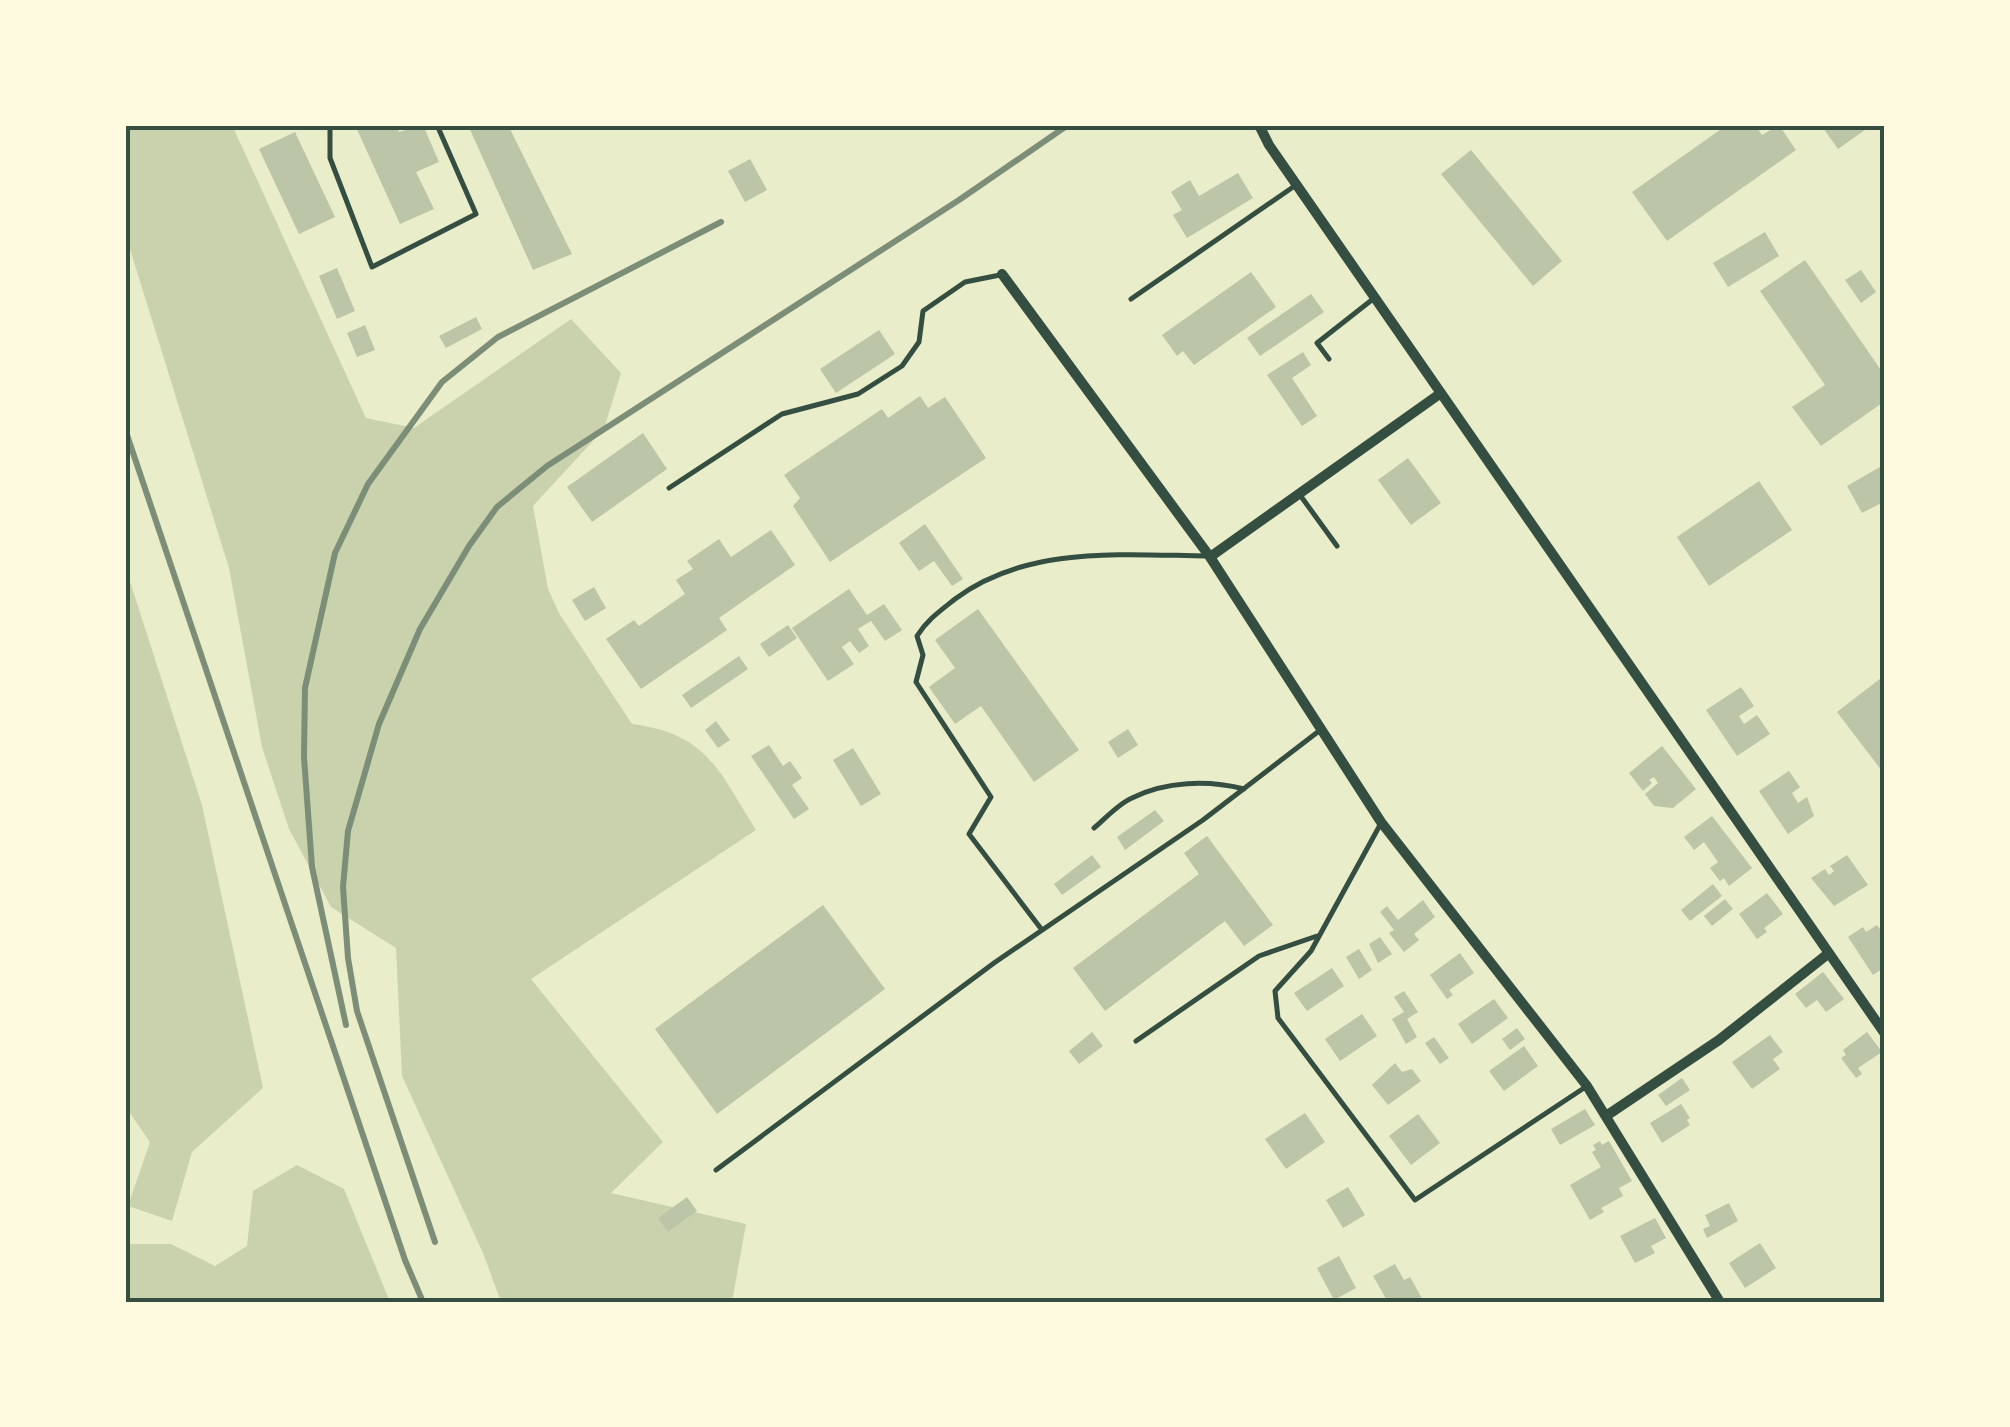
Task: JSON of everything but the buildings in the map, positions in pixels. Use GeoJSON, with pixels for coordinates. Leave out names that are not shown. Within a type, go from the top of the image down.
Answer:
{"type":"FeatureCollection","features":[{"type":"Feature","properties":{"kind":"street"},"geometry":{"type":"LineString","coordinates":[[1260,125],[1373,299],[1885,1034]]}},
{"type":"Feature","properties":{"kind":"street"},"geometry":{"type":"LineString","coordinates":[[1002,274],[1210,556],[1381,822],[1587,1086],[1720,1302]]}},
{"type":"Feature","properties":{"kind":"street"},"geometry":{"type":"LineString","coordinates":[[1210,556],[1440,393]]}},
{"type":"Feature","properties":{"kind":"street"},"geometry":{"type":"LineString","coordinates":[[1606,1116],[1719,1040],[1829,952]]}},
{"type":"Feature","properties":{"kind":"lane"},"geometry":{"type":"LineString","coordinates":[[330,125],[330,158],[372,267],[476,214],[437,125]]}},
{"type":"Feature","properties":{"kind":"lane"},"geometry":{"type":"LineString","coordinates":[[1131,299],[1296,185]]}},
{"type":"Feature","properties":{"kind":"lane"},"geometry":{"type":"LineString","coordinates":[[669,488],[782,414],[858,394],[873,385],[902,366],[919,342],[923,311],[965,282],[1002,274]]}},
{"type":"Feature","properties":{"kind":"lane"},"geometry":{"type":"LineString","coordinates":[[1329,358],[1316,343],[1373,299]]}},
{"type":"Feature","properties":{"kind":"lane"},"geometry":{"type":"LineString","coordinates":[[1298,493],[1337,546]]}},
{"type":"Feature","properties":{"kind":"lane"},"geometry":{"type":"LineString","coordinates":[[1042,930],[969,834],[991,797],[916,682],[923,655],[918,636],[925,622],[973,586],[1000,572],[1040,560],[1210,556]]}},
{"type":"Feature","properties":{"kind":"lane"},"geometry":{"type":"LineString","coordinates":[[716,1170],[1321,729]]}},
{"type":"Feature","properties":{"kind":"lane"},"geometry":{"type":"LineString","coordinates":[[1094,828],[1130,798],[1182,784],[1244,788]]}},
{"type":"Feature","properties":{"kind":"lane"},"geometry":{"type":"LineString","coordinates":[[1381,822],[1311,951],[1276,992],[1278,1018],[1415,1200],[1587,1086]]}},
{"type":"Feature","properties":{"kind":"lane"},"geometry":{"type":"LineString","coordinates":[[1136,1041],[1259,956],[1320,936]]}},
{"type":"Feature","properties":{"kind":"green space"},"geometry":{"type":"Polygon","coordinates":[[[125,125],[232,125],[366,418],[414,428],[571,319],[621,373],[604,429],[533,506],[548,589],[560,615],[632,724],[658,729],[695,746],[721,773],[756,830],[531,979],[663,1142],[611,1193],[746,1224],[732,1302],[501,1302],[483,1253],[402,1076],[396,948],[331,907],[289,829],[262,747],[229,568],[125,233],[125,125]]]}},
{"type":"Feature","properties":{"kind":"green space"},"geometry":{"type":"Polygon","coordinates":[[[125,566],[202,805],[263,1088],[192,1152],[172,1221],[128,1206],[150,1142],[125,1106],[125,566]]]}},
{"type":"Feature","properties":{"kind":"green space"},"geometry":{"type":"Polygon","coordinates":[[[297,1165],[344,1189],[390,1302],[125,1302],[125,1244],[171,1244],[215,1266],[247,1246],[253,1191],[297,1165]]]}},
{"type":"Feature","properties":{"kind":"railway"},"geometry":{"type":"LineString","coordinates":[[435,1242],[357,1011],[343,887],[348,831],[379,724],[420,629],[497,507],[547,466],[959,200],[1068,125]]}},
{"type":"Feature","properties":{"kind":"railway"},"geometry":{"type":"LineString","coordinates":[[346,1025],[312,867],[304,757],[305,688],[335,553],[368,484],[442,382],[498,337],[721,222]]}},
{"type":"Feature","properties":{"kind":"railway"},"geometry":{"type":"LineString","coordinates":[[125,429],[405,1260],[423,1302]]}}]}
